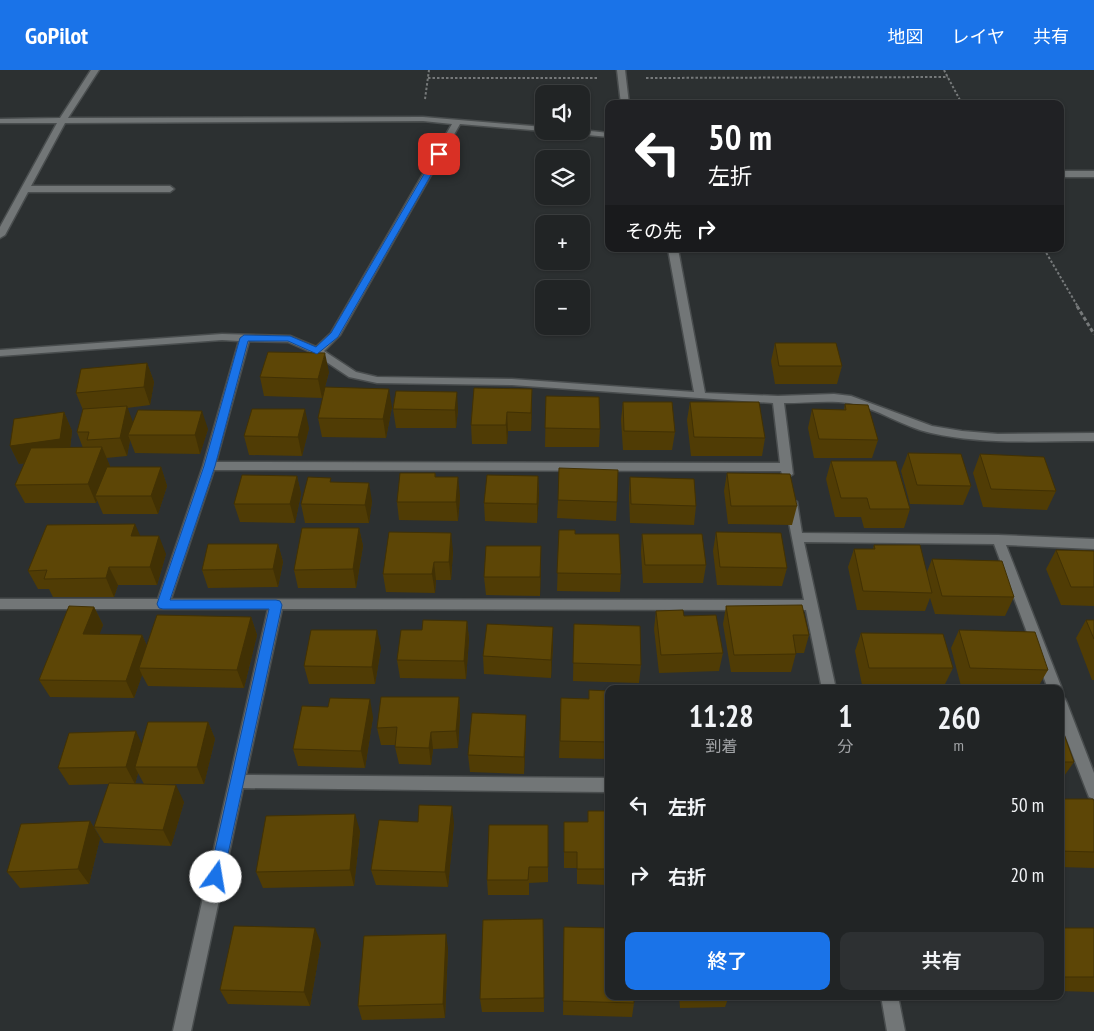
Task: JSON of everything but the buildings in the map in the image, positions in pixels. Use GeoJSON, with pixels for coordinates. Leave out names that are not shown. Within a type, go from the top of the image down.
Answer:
{"type":"FeatureCollection","features":[{"type":"Feature","properties":{"kind":"street"},"geometry":{"type":"LineString","coordinates":[[0,235],[63,120],[95,70]]}},
{"type":"Feature","properties":{"kind":"street"},"geometry":{"type":"LineString","coordinates":[[622,74],[625,100]]}},
{"type":"Feature","properties":{"kind":"street"},"geometry":{"type":"LineString","coordinates":[[0,121],[422,119],[535,128]]}},
{"type":"Feature","properties":{"kind":"street"},"geometry":{"type":"LineString","coordinates":[[317,351],[335,334],[458,121]]}},
{"type":"Feature","properties":{"kind":"street"},"geometry":{"type":"LineString","coordinates":[[590,133],[605,135]]}},
{"type":"Feature","properties":{"kind":"street"},"geometry":{"type":"LineString","coordinates":[[1064,174],[1094,174]]}},
{"type":"Feature","properties":{"kind":"street"},"geometry":{"type":"LineString","coordinates":[[26,189],[170,189]]}},
{"type":"Feature","properties":{"kind":"street"},"geometry":{"type":"LineString","coordinates":[[674,252],[700,396]]}},
{"type":"Feature","properties":{"kind":"street"},"geometry":{"type":"LineString","coordinates":[[0,353],[222,337],[290,339],[317,351],[353,375],[377,380],[512,382],[778,400],[834,398],[851,400],[930,429],[962,435],[998,438],[1094,437]]}},
{"type":"Feature","properties":{"kind":"street"},"geometry":{"type":"LineString","coordinates":[[163,604],[209,466],[244,338]]}},
{"type":"Feature","properties":{"kind":"street"},"geometry":{"type":"LineString","coordinates":[[778,400],[797,537],[828,685]]}},
{"type":"Feature","properties":{"kind":"street"},"geometry":{"type":"LineString","coordinates":[[209,466],[786,467]]}},
{"type":"Feature","properties":{"kind":"street"},"geometry":{"type":"LineString","coordinates":[[797,537],[998,540],[1094,544]]}},
{"type":"Feature","properties":{"kind":"street"},"geometry":{"type":"LineString","coordinates":[[998,540],[1053,685]]}},
{"type":"Feature","properties":{"kind":"street"},"geometry":{"type":"LineString","coordinates":[[0,604],[812,604]]}},
{"type":"Feature","properties":{"kind":"street"},"geometry":{"type":"LineString","coordinates":[[182,1031],[276,605]]}},
{"type":"Feature","properties":{"kind":"street"},"geometry":{"type":"LineString","coordinates":[[1064,713],[1094,792]]}},
{"type":"Feature","properties":{"kind":"street"},"geometry":{"type":"LineString","coordinates":[[238,781],[605,785]]}},
{"type":"Feature","properties":{"kind":"street"},"geometry":{"type":"LineString","coordinates":[[890,1000],[896,1031]]}},
{"type":"Feature","properties":{"kind":"path"},"geometry":{"type":"LineString","coordinates":[[422,119],[430,70]]}},
{"type":"Feature","properties":{"kind":"path"},"geometry":{"type":"LineString","coordinates":[[944,70],[960,100]]}},
{"type":"Feature","properties":{"kind":"path"},"geometry":{"type":"LineString","coordinates":[[428,78],[622,74],[948,77]]}},
{"type":"Feature","properties":{"kind":"path"},"geometry":{"type":"LineString","coordinates":[[1046,252],[1094,334]]}},
{"type":"Feature","properties":{"kind":"route"},"geometry":{"type":"LineString","coordinates":[[216,877],[276,605],[163,604],[209,466],[244,338],[290,339],[317,351],[335,334],[439,154]]}}]}
